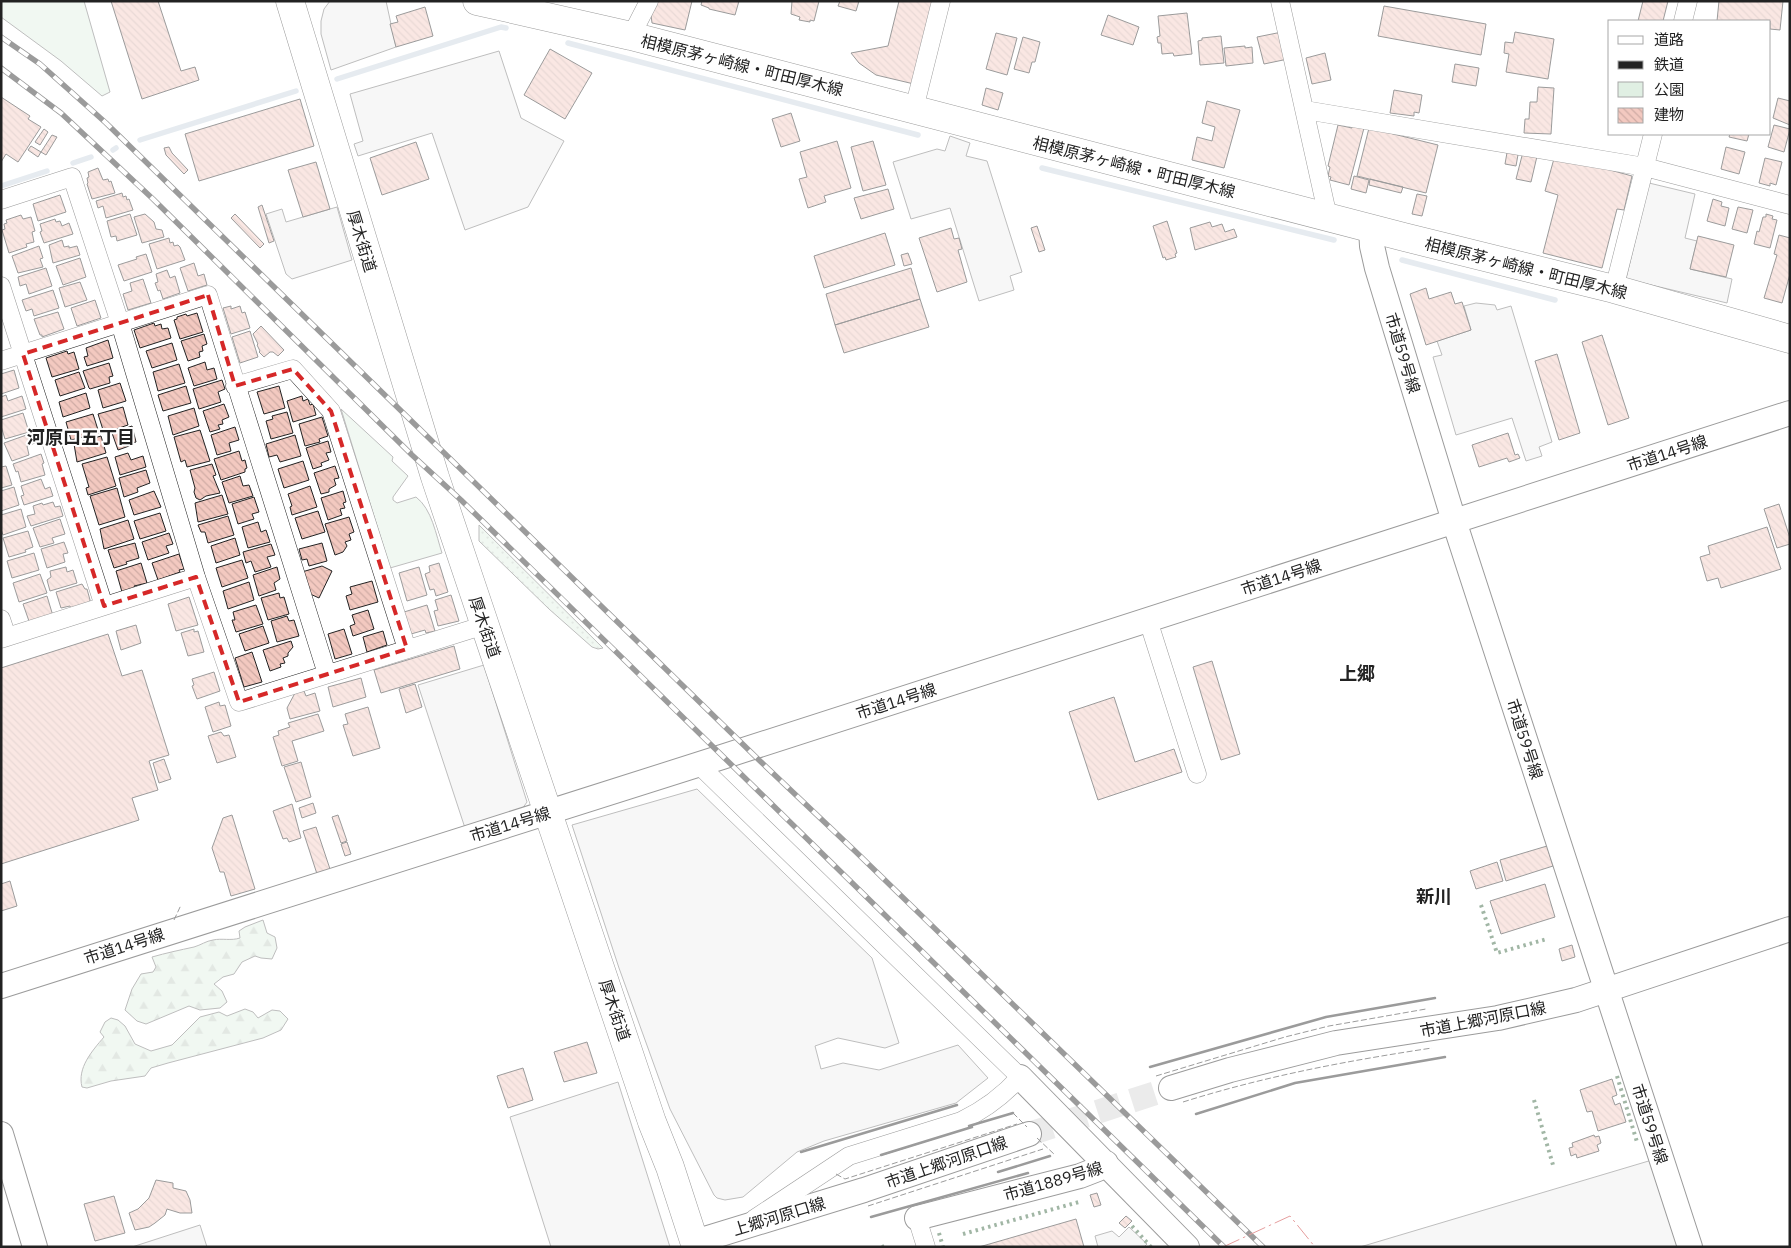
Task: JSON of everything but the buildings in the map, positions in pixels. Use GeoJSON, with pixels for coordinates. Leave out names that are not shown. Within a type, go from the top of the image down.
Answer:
{"type":"FeatureCollection","features":[{"type":"Feature","properties":{"kind":"main road","name":"厚木街道"},"geometry":{"type":"LineString","coordinates":[[290,1],[435,477],[652,1122],[670,1167],[696,1244]]}},
{"type":"Feature","properties":{"kind":"main road","name":"相模原茅ヶ崎線・町田厚木線"},"geometry":{"type":"LineString","coordinates":[[477,1],[631,36],[1328,217],[1614,289],[1790,339]]}},
{"type":"Feature","properties":{"kind":"street"},"geometry":{"type":"LineString","coordinates":[[631,36],[649,1]]}},
{"type":"Feature","properties":{"kind":"street"},"geometry":{"type":"LineString","coordinates":[[914,109],[941,1]]}},
{"type":"Feature","properties":{"kind":"street"},"geometry":{"type":"LineString","coordinates":[[1280,1],[1328,217]]}},
{"type":"Feature","properties":{"kind":"street"},"geometry":{"type":"LineString","coordinates":[[1683,20],[1688,1]]}},
{"type":"Feature","properties":{"kind":"street"},"geometry":{"type":"LineString","coordinates":[[1305,110],[1645,167],[1790,205]]}},
{"type":"Feature","properties":{"kind":"street"},"geometry":{"type":"LineString","coordinates":[[1614,289],[1653,135]]}},
{"type":"Feature","properties":{"kind":"street"},"geometry":{"type":"LineString","coordinates":[[1,200],[72,177],[120,323],[196,577],[239,702],[484,625]]}},
{"type":"Feature","properties":{"kind":"street","name":"市道59号線"},"geometry":{"type":"LineString","coordinates":[[1371,228],[1372,246],[1377,268],[1454,521],[1690,1247]]}},
{"type":"Feature","properties":{"kind":"street"},"geometry":{"type":"LineString","coordinates":[[1,286],[104,606]]}},
{"type":"Feature","properties":{"kind":"street"},"geometry":{"type":"LineString","coordinates":[[1,361],[208,295],[327,674]]}},
{"type":"Feature","properties":{"kind":"street"},"geometry":{"type":"LineString","coordinates":[[236,386],[293,369],[331,410],[407,649]]}},
{"type":"Feature","properties":{"kind":"street","name":"市道14号線"},"geometry":{"type":"LineString","coordinates":[[1,986],[1790,413]]}},
{"type":"Feature","properties":{"kind":"street"},"geometry":{"type":"LineString","coordinates":[[1,618],[4,638],[196,577]]}},
{"type":"Feature","properties":{"kind":"street"},"geometry":{"type":"LineString","coordinates":[[1148,620],[1198,774]]}},
{"type":"Feature","properties":{"kind":"street"},"geometry":{"type":"LineString","coordinates":[[698,764],[973,1030],[1106,1163]]}},
{"type":"Feature","properties":{"kind":"street","name":"市道上郷河原口線"},"geometry":{"type":"LineString","coordinates":[[1171,1088],[1230,1070],[1336,1043],[1498,1018],[1576,1000],[1790,930]]}},
{"type":"Feature","properties":{"kind":"street"},"geometry":{"type":"LineString","coordinates":[[739,1228],[849,1156],[960,1121],[976,1114],[999,1098],[1020,1077]]}},
{"type":"Feature","properties":{"kind":"street"},"geometry":{"type":"LineString","coordinates":[[1,1134],[34,1247]]}},
{"type":"Feature","properties":{"kind":"street","name":"市道上郷河原口線"},"geometry":{"type":"LineString","coordinates":[[864,1190],[1029,1134]]}},
{"type":"Feature","properties":{"kind":"street","name":"市道1889号線"},"geometry":{"type":"LineString","coordinates":[[917,1218],[1080,1176],[1098,1169],[1106,1163],[1186,1247]]}},
{"type":"Feature","properties":{"kind":"street","name":"上郷河原口線"},"geometry":{"type":"LineString","coordinates":[[696,1244],[739,1228],[864,1190]]}},
{"type":"Feature","properties":{"kind":"street"},"geometry":{"type":"LineString","coordinates":[[917,1218],[926,1247]]}},
{"type":"Feature","properties":{"kind":"highlighted area"},"geometry":{"type":"Polygon","coordinates":[[[208,295],[235,386],[293,369],[331,411],[407,649],[239,702],[196,577],[104,606],[23,354],[208,295]]]}},
{"type":"Feature","properties":{"kind":"green space"},"geometry":{"type":"Polygon","coordinates":[[[1,1],[84,1],[110,92],[102,96],[61,61],[1,17],[1,1]]]}},
{"type":"Feature","properties":{"kind":"green space"},"geometry":{"type":"Polygon","coordinates":[[[341,409],[393,457],[392,461],[408,476],[393,497],[393,500],[397,503],[416,497],[421,502],[430,515],[442,553],[390,568],[341,409]]]}},
{"type":"Feature","properties":{"kind":"green space"},"geometry":{"type":"Polygon","coordinates":[[[479,525],[603,648],[592,647],[549,609],[479,541],[479,525]]]}},
{"type":"Feature","properties":{"kind":"green space"},"geometry":{"type":"Polygon","coordinates":[[[263,920],[267,933],[275,937],[277,948],[272,959],[255,956],[242,962],[234,974],[223,977],[214,984],[222,991],[227,1002],[220,1008],[200,1010],[189,1006],[146,1024],[137,1021],[125,1010],[132,989],[141,974],[153,972],[156,967],[152,957],[194,947],[210,941],[240,938],[239,931],[263,920]]]}},
{"type":"Feature","properties":{"kind":"green space"},"geometry":{"type":"Polygon","coordinates":[[[245,1009],[253,1012],[258,1018],[272,1010],[280,1011],[288,1019],[281,1030],[263,1038],[151,1068],[145,1076],[111,1081],[87,1088],[82,1087],[81,1080],[84,1067],[90,1054],[104,1037],[100,1032],[105,1022],[111,1018],[118,1020],[125,1026],[135,1044],[151,1051],[172,1045],[200,1017],[219,1012],[227,1016],[245,1009]]]}},
{"type":"Feature","properties":{"kind":"shaded area"},"geometry":{"type":"Polygon","coordinates":[[[330,1],[386,1],[396,47],[331,70],[321,34],[321,21],[324,9],[330,1]]]}},
{"type":"Feature","properties":{"kind":"shaded area"},"geometry":{"type":"Polygon","coordinates":[[[499,51],[521,118],[564,141],[528,207],[465,230],[432,133],[358,156],[354,144],[363,141],[350,94],[499,51]]]}},
{"type":"Feature","properties":{"kind":"shaded area"},"geometry":{"type":"Polygon","coordinates":[[[950,136],[970,143],[966,156],[987,161],[1022,272],[1010,276],[1014,290],[979,301],[950,208],[911,219],[893,162],[937,149],[945,151],[950,136]]]}},
{"type":"Feature","properties":{"kind":"shaded area"},"geometry":{"type":"Polygon","coordinates":[[[1649,183],[1695,194],[1685,238],[1697,241],[1690,269],[1732,279],[1727,303],[1626,279],[1649,183]]]}},
{"type":"Feature","properties":{"kind":"shaded area"},"geometry":{"type":"Polygon","coordinates":[[[337,207],[352,260],[292,279],[286,274],[266,214],[282,209],[286,222],[337,207]]]}},
{"type":"Feature","properties":{"kind":"shaded area"},"geometry":{"type":"Polygon","coordinates":[[[1476,303],[1495,305],[1497,310],[1511,306],[1552,442],[1539,447],[1542,456],[1526,461],[1512,418],[1456,435],[1433,357],[1442,355],[1437,341],[1471,330],[1464,306],[1476,303]]]}},
{"type":"Feature","properties":{"kind":"shaded area"},"geometry":{"type":"Polygon","coordinates":[[[484,665],[527,802],[522,809],[465,828],[418,685],[484,665]]]}},
{"type":"Feature","properties":{"kind":"shaded area"},"geometry":{"type":"Polygon","coordinates":[[[697,789],[872,958],[899,1043],[885,1048],[838,1038],[815,1046],[821,1069],[843,1063],[879,1070],[958,1045],[988,1078],[956,1103],[824,1141],[797,1152],[743,1197],[725,1200],[714,1195],[670,1109],[619,968],[572,825],[697,789]]]}},
{"type":"Feature","properties":{"kind":"shaded area"},"geometry":{"type":"Polygon","coordinates":[[[618,1082],[670,1247],[551,1247],[510,1117],[618,1082]]]}},
{"type":"Feature","properties":{"kind":"shaded area"},"geometry":{"type":"Polygon","coordinates":[[[1652,1160],[1681,1247],[1360,1247],[1652,1160]]]}},
{"type":"Feature","properties":{"kind":"shaded area"},"geometry":{"type":"Polygon","coordinates":[[[200,1225],[207,1247],[132,1247],[200,1225]]]}},
{"type":"Feature","properties":{"kind":"shaded area"},"geometry":{"type":"Polygon","coordinates":[[[1129,1227],[1147,1244],[1144,1247],[1098,1247],[1095,1236],[1112,1231],[1119,1237],[1129,1227]]]}},
{"type":"Feature","properties":{"kind":"waterway"},"geometry":{"type":"LineString","coordinates":[[337,79],[501,27],[506,28]]}},
{"type":"Feature","properties":{"kind":"waterway"},"geometry":{"type":"LineString","coordinates":[[568,43],[918,135]]}},
{"type":"Feature","properties":{"kind":"waterway"},"geometry":{"type":"LineString","coordinates":[[140,140],[296,91]]}},
{"type":"Feature","properties":{"kind":"waterway"},"geometry":{"type":"LineString","coordinates":[[73,163],[91,157]]}},
{"type":"Feature","properties":{"kind":"waterway"},"geometry":{"type":"LineString","coordinates":[[1042,168],[1334,240]]}},
{"type":"Feature","properties":{"kind":"waterway"},"geometry":{"type":"LineString","coordinates":[[1,186],[47,171]]}},
{"type":"Feature","properties":{"kind":"waterway"},"geometry":{"type":"LineString","coordinates":[[1402,260],[1555,300]]}},
{"type":"Feature","properties":{"kind":"tunnel"},"geometry":{"type":"LineString","coordinates":[[1029,1134],[1171,1088]]}},
{"type":"Feature","properties":{"kind":"railway"},"geometry":{"type":"LineString","coordinates":[[1,37],[40,64],[106,123],[760,761],[1263,1247]]}},
{"type":"Feature","properties":{"kind":"railway"},"geometry":{"type":"LineString","coordinates":[[1,68],[61,113],[153,199],[412,455],[461,500],[1224,1247]]}},
{"type":"Feature","properties":{"kind":"hedge"},"geometry":{"type":"LineString","coordinates":[[1481,905],[1497,953],[1547,939]]}},
{"type":"Feature","properties":{"kind":"hedge"},"geometry":{"type":"LineString","coordinates":[[1617,1076],[1637,1142]]}},
{"type":"Feature","properties":{"kind":"hedge"},"geometry":{"type":"LineString","coordinates":[[1534,1100],[1553,1165]]}},
{"type":"Feature","properties":{"kind":"hedge"},"geometry":{"type":"LineString","coordinates":[[963,1234],[1079,1202]]}},
{"type":"Feature","properties":{"kind":"hedge"},"geometry":{"type":"LineString","coordinates":[[1132,1226],[1151,1247]]}},
{"type":"Feature","properties":{"kind":"hedge"},"geometry":{"type":"LineString","coordinates":[[939,1233],[943,1247]]}},
{"type":"Feature","properties":{"kind":"hedge"},"geometry":{"type":"LineString","coordinates":[[882,1247],[887,1245]]}},
{"type":"Feature","properties":{"kind":"fence"},"geometry":{"type":"LineString","coordinates":[[174,920],[181,905]]}},
{"type":"Feature","properties":{"kind":"fence"},"geometry":{"type":"LineString","coordinates":[[1156,1076],[1285,1037],[1329,1026],[1426,1009]]}},
{"type":"Feature","properties":{"kind":"fence"},"geometry":{"type":"LineString","coordinates":[[1183,1102],[1245,1084],[1306,1070],[1432,1048]]}},
{"type":"Feature","properties":{"kind":"fence"},"geometry":{"type":"LineString","coordinates":[[1013,1113],[1027,1127]]}},
{"type":"Feature","properties":{"kind":"fence"},"geometry":{"type":"LineString","coordinates":[[836,1174],[845,1179],[1017,1124]]}},
{"type":"Feature","properties":{"kind":"fence"},"geometry":{"type":"LineString","coordinates":[[1037,1138],[1055,1155]]}},
{"type":"Feature","properties":{"kind":"fence"},"geometry":{"type":"LineString","coordinates":[[868,1206],[1043,1149]]}},
{"type":"Feature","properties":{"kind":"wall"},"geometry":{"type":"LineString","coordinates":[[1150,1067],[1326,1017],[1435,998]]}},
{"type":"Feature","properties":{"kind":"wall"},"geometry":{"type":"LineString","coordinates":[[1196,1114],[1295,1083],[1445,1057]]}},
{"type":"Feature","properties":{"kind":"wall"},"geometry":{"type":"LineString","coordinates":[[801,1152],[957,1105]]}},
{"type":"Feature","properties":{"kind":"wall"},"geometry":{"type":"LineString","coordinates":[[969,1126],[1013,1113]]}},
{"type":"Feature","properties":{"kind":"wall"},"geometry":{"type":"LineString","coordinates":[[881,1155],[972,1127]]}},
{"type":"Feature","properties":{"kind":"wall"},"geometry":{"type":"LineString","coordinates":[[998,1172],[1050,1156]]}},
{"type":"Feature","properties":{"kind":"wall"},"geometry":{"type":"LineString","coordinates":[[871,1217],[1028,1173]]}},
{"type":"Feature","properties":{"kind":"power"},"geometry":{"type":"LineString","coordinates":[[1223,1247],[1290,1216],[1315,1247]]}},
{"type":"Feature","properties":{"kind":"district","name":"河原口五丁目"},"geometry":{"type":"Point","coordinates":[81,438]}},
{"type":"Feature","properties":{"kind":"district","name":"上郷"},"geometry":{"type":"Point","coordinates":[1357,674]}},
{"type":"Feature","properties":{"kind":"district","name":"新川"},"geometry":{"type":"Point","coordinates":[1434,897]}}]}
